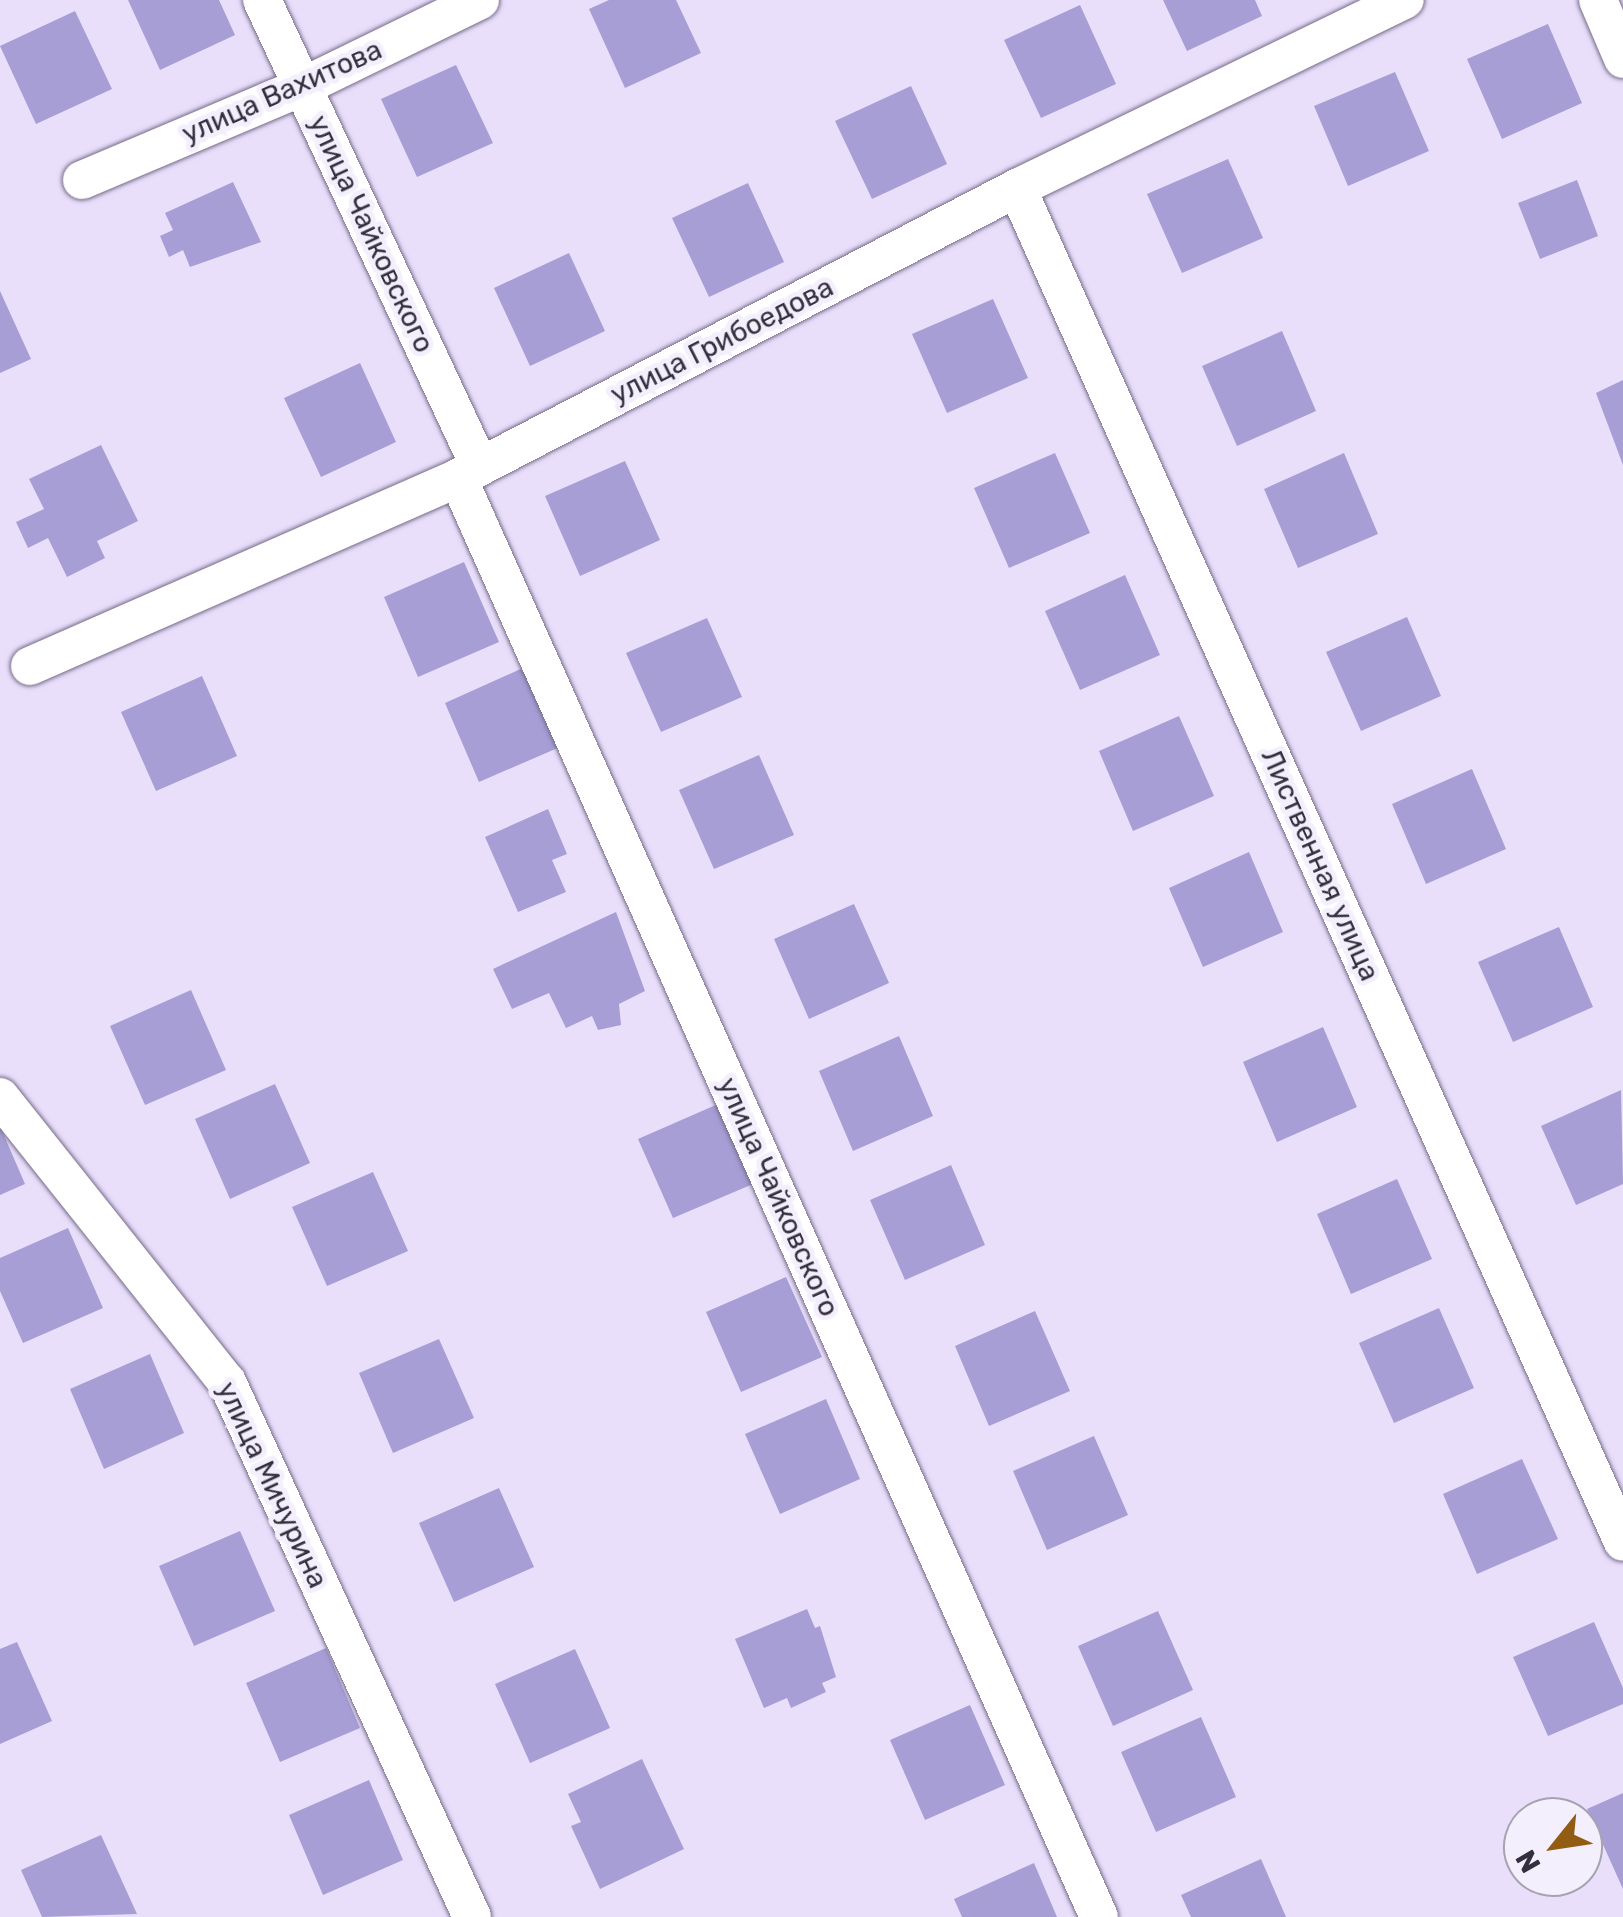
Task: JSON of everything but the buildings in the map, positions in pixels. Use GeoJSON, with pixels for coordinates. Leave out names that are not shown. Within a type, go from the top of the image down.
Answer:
{"type":"FeatureCollection","features":[{"type":"Feature","properties":{"kind":"street","name":"улица Чайковского"},"geometry":{"type":"LineString","coordinates":[[262,0],[1098,1917]]}},
{"type":"Feature","properties":{"kind":"street","name":"улица Вахитова"},"geometry":{"type":"LineString","coordinates":[[82,180],[302,87],[480,0]]}},
{"type":"Feature","properties":{"kind":"street","name":"улица Грибоедова"},"geometry":{"type":"LineString","coordinates":[[30,666],[469,472],[1016,188],[1405,0]]}},
{"type":"Feature","properties":{"kind":"street"},"geometry":{"type":"LineString","coordinates":[[1598,0],[1623,59]]}},
{"type":"Feature","properties":{"kind":"street","name":"Лиственная улица"},"geometry":{"type":"LineString","coordinates":[[1016,188],[1623,1542]]}},
{"type":"Feature","properties":{"kind":"street","name":"улица Мичурина"},"geometry":{"type":"LineString","coordinates":[[0,1097],[227,1382],[472,1917]]}}]}
